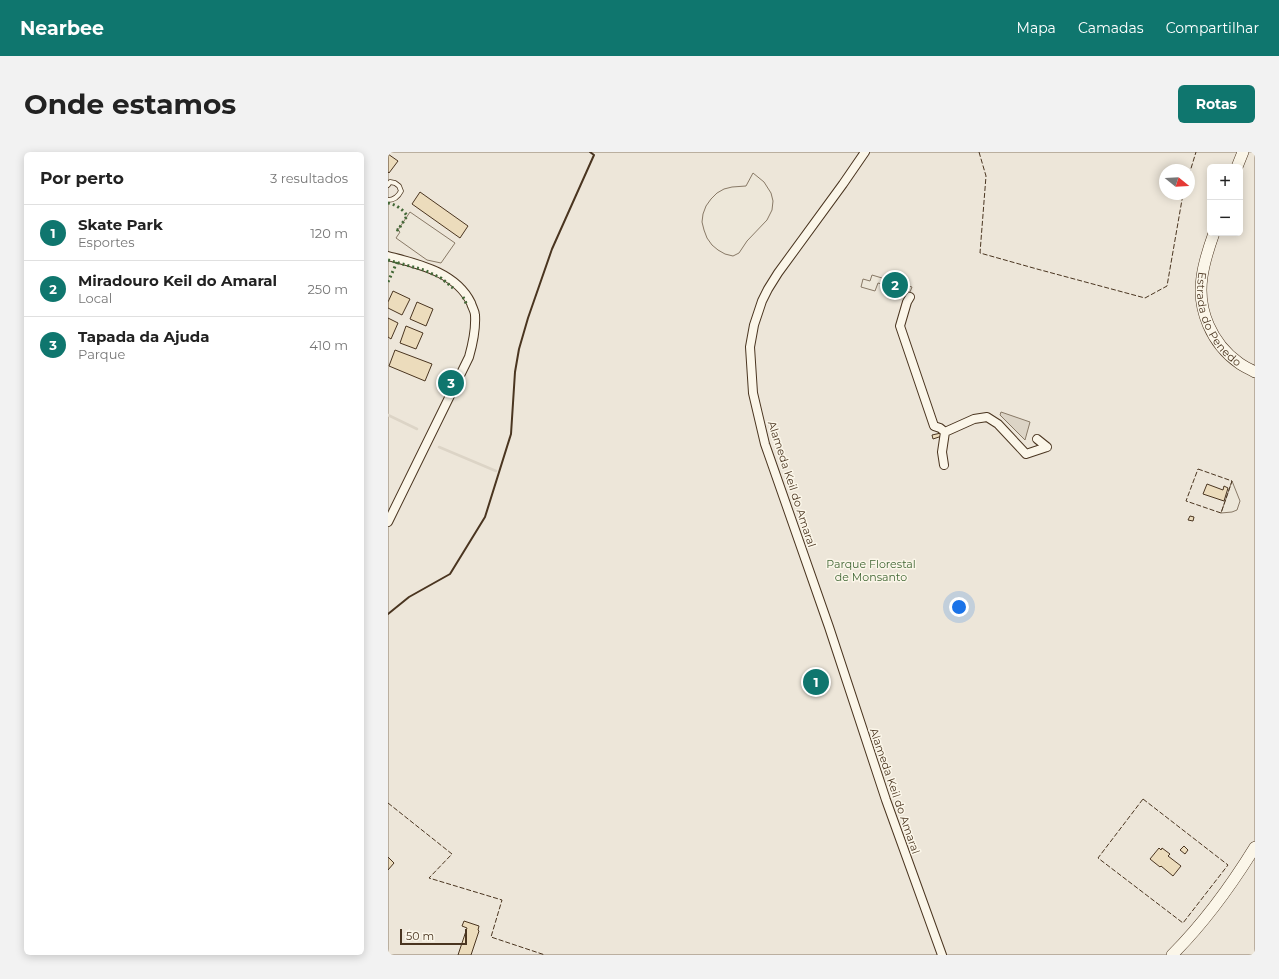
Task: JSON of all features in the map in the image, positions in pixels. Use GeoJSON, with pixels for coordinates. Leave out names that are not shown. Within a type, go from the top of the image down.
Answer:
{"type":"FeatureCollection","features":[{"type":"Feature","properties":{"kind":"street","name":"Alameda Keil do Amaral"},"geometry":{"type":"LineString","coordinates":[[865,152],[778,273],[762,301],[754,325],[750,347],[753,393],[765,444],[829,626],[886,800],[942,955]]}},
{"type":"Feature","properties":{"kind":"street"},"geometry":{"type":"LineString","coordinates":[[1238,164],[1243,152]]}},
{"type":"Feature","properties":{"kind":"street","name":"Estrada do Penedo"},"geometry":{"type":"LineString","coordinates":[[1213,236],[1206,257],[1202,277],[1201,290],[1203,312],[1210,330],[1222,347],[1240,365],[1255,372]]}},
{"type":"Feature","properties":{"kind":"street"},"geometry":{"type":"LineString","coordinates":[[388,256],[432,269],[447,277],[467,294],[475,313],[475,332],[469,357],[388,522]]}},
{"type":"Feature","properties":{"kind":"street"},"geometry":{"type":"LineString","coordinates":[[910,297],[907,302],[900,326],[934,426],[945,432]]}},
{"type":"Feature","properties":{"kind":"street"},"geometry":{"type":"LineString","coordinates":[[945,432],[974,420],[987,417],[998,424],[1026,454],[1047,447],[1038,438]]}},
{"type":"Feature","properties":{"kind":"street"},"geometry":{"type":"LineString","coordinates":[[944,465],[942,452],[945,432]]}},
{"type":"Feature","properties":{"kind":"street"},"geometry":{"type":"LineString","coordinates":[[1172,955],[1190,936],[1227,890],[1255,847]]}},
{"type":"Feature","properties":{"kind":"lane"},"geometry":{"type":"LineString","coordinates":[[388,185],[390,182],[395,183],[399,186],[401,191],[393,200],[388,200]]}},
{"type":"Feature","properties":{"kind":"green space","name":"Parque Florestal de Monsanto"},"geometry":{"type":"Polygon","coordinates":[[[388,152],[1255,152],[1255,955],[388,955],[388,152]]]}},
{"type":"Feature","properties":{"kind":"shaded area"},"geometry":{"type":"Polygon","coordinates":[[[753,173],[764,182],[771,193],[773,201],[772,210],[767,220],[747,241],[739,253],[733,256],[725,254],[712,245],[707,238],[702,222],[703,214],[706,206],[717,193],[732,187],[746,186],[753,173]]]}},
{"type":"Feature","properties":{"kind":"shaded area"},"geometry":{"type":"Polygon","coordinates":[[[410,212],[455,243],[441,263],[427,260],[396,238],[400,232],[398,230],[410,212]]]}},
{"type":"Feature","properties":{"kind":"shaded area"},"geometry":{"type":"Polygon","coordinates":[[[872,275],[912,287],[910,292],[878,283],[875,291],[861,287],[863,279],[870,281],[872,275]]]}},
{"type":"Feature","properties":{"kind":"shaded area"},"geometry":{"type":"Polygon","coordinates":[[[1001,412],[1030,422],[1025,440],[1000,415],[1001,412]]]}},
{"type":"Feature","properties":{"kind":"shaded area"},"geometry":{"type":"Polygon","coordinates":[[[1232,481],[1240,501],[1237,510],[1221,513],[1232,481]]]}},
{"type":"Feature","properties":{"kind":"building"},"geometry":{"type":"Polygon","coordinates":[[[388,154],[398,161],[389,173],[388,172],[388,154]]]}},
{"type":"Feature","properties":{"kind":"building"},"geometry":{"type":"Polygon","coordinates":[[[420,192],[468,226],[460,238],[412,204],[420,192]]]}},
{"type":"Feature","properties":{"kind":"building"},"geometry":{"type":"Polygon","coordinates":[[[393,291],[410,299],[402,315],[388,308],[388,302],[393,291]]]}},
{"type":"Feature","properties":{"kind":"building"},"geometry":{"type":"Polygon","coordinates":[[[417,302],[433,309],[426,326],[410,319],[417,302]]]}},
{"type":"Feature","properties":{"kind":"building"},"geometry":{"type":"Polygon","coordinates":[[[388,318],[398,323],[391,339],[388,337],[388,318]]]}},
{"type":"Feature","properties":{"kind":"building"},"geometry":{"type":"Polygon","coordinates":[[[406,326],[423,333],[416,349],[400,343],[406,326]]]}},
{"type":"Feature","properties":{"kind":"building"},"geometry":{"type":"Polygon","coordinates":[[[395,350],[432,364],[425,381],[389,366],[395,350]]]}},
{"type":"Feature","properties":{"kind":"building"},"geometry":{"type":"Polygon","coordinates":[[[941,433],[942,436],[933,439],[932,435],[941,433]]]}},
{"type":"Feature","properties":{"kind":"building"},"geometry":{"type":"Polygon","coordinates":[[[1207,484],[1223,490],[1224,486],[1228,488],[1224,501],[1203,494],[1207,484]]]}},
{"type":"Feature","properties":{"kind":"building"},"geometry":{"type":"Polygon","coordinates":[[[1190,516],[1194,517],[1193,521],[1188,520],[1190,516]]]}},
{"type":"Feature","properties":{"kind":"building"},"geometry":{"type":"Polygon","coordinates":[[[1184,846],[1188,850],[1185,854],[1180,850],[1184,846]]]}},
{"type":"Feature","properties":{"kind":"building"},"geometry":{"type":"Polygon","coordinates":[[[1159,848],[1161,850],[1162,848],[1170,854],[1168,856],[1181,866],[1173,876],[1150,859],[1159,848]]]}},
{"type":"Feature","properties":{"kind":"building"},"geometry":{"type":"Polygon","coordinates":[[[388,857],[394,863],[388,870],[388,857]]]}},
{"type":"Feature","properties":{"kind":"building"},"geometry":{"type":"Polygon","coordinates":[[[464,921],[479,926],[479,931],[471,955],[458,955],[467,928],[462,926],[464,921]]]}},
{"type":"Feature","properties":{"kind":"waterway"},"geometry":{"type":"LineString","coordinates":[[388,415],[417,429]]}},
{"type":"Feature","properties":{"kind":"waterway"},"geometry":{"type":"LineString","coordinates":[[439,447],[496,471]]}},
{"type":"Feature","properties":{"kind":"hedge"},"geometry":{"type":"LineString","coordinates":[[388,203],[399,208],[407,216],[398,230],[395,229]]}},
{"type":"Feature","properties":{"kind":"hedge"},"geometry":{"type":"LineString","coordinates":[[388,260],[424,270],[441,278],[453,288]]}},
{"type":"Feature","properties":{"kind":"hedge"},"geometry":{"type":"LineString","coordinates":[[388,282],[397,262]]}},
{"type":"Feature","properties":{"kind":"hedge"},"geometry":{"type":"LineString","coordinates":[[463,297],[467,305]]}},
{"type":"Feature","properties":{"kind":"fence"},"geometry":{"type":"LineString","coordinates":[[979,152],[986,176],[980,253],[1145,298],[1167,286],[1182,200]]}},
{"type":"Feature","properties":{"kind":"fence"},"geometry":{"type":"LineString","coordinates":[[1192,164],[1196,152]]}},
{"type":"Feature","properties":{"kind":"fence"},"geometry":{"type":"LineString","coordinates":[[1198,469],[1232,481],[1221,513],[1186,501],[1198,469]]}},
{"type":"Feature","properties":{"kind":"fence"},"geometry":{"type":"LineString","coordinates":[[1143,799],[1228,865],[1183,923],[1098,858],[1143,799]]}},
{"type":"Feature","properties":{"kind":"fence"},"geometry":{"type":"LineString","coordinates":[[388,803],[452,854],[429,878],[502,900],[491,937],[545,955]]}},
{"type":"Feature","properties":{"kind":"wall"},"geometry":{"type":"LineString","coordinates":[[388,614],[409,597],[450,574],[485,517],[511,434],[515,372],[519,349],[552,249],[594,155],[590,152]]}},
{"type":"Feature","properties":{"kind":"place","name":"Miradouro Keil do Amaral"},"geometry":{"type":"Point","coordinates":[895,285]}},
{"type":"Feature","properties":{"kind":"place","name":"Tapada da Ajuda"},"geometry":{"type":"Point","coordinates":[451,383]}},
{"type":"Feature","properties":{"kind":"place","name":"Skate Park"},"geometry":{"type":"Point","coordinates":[816,682]}}]}
